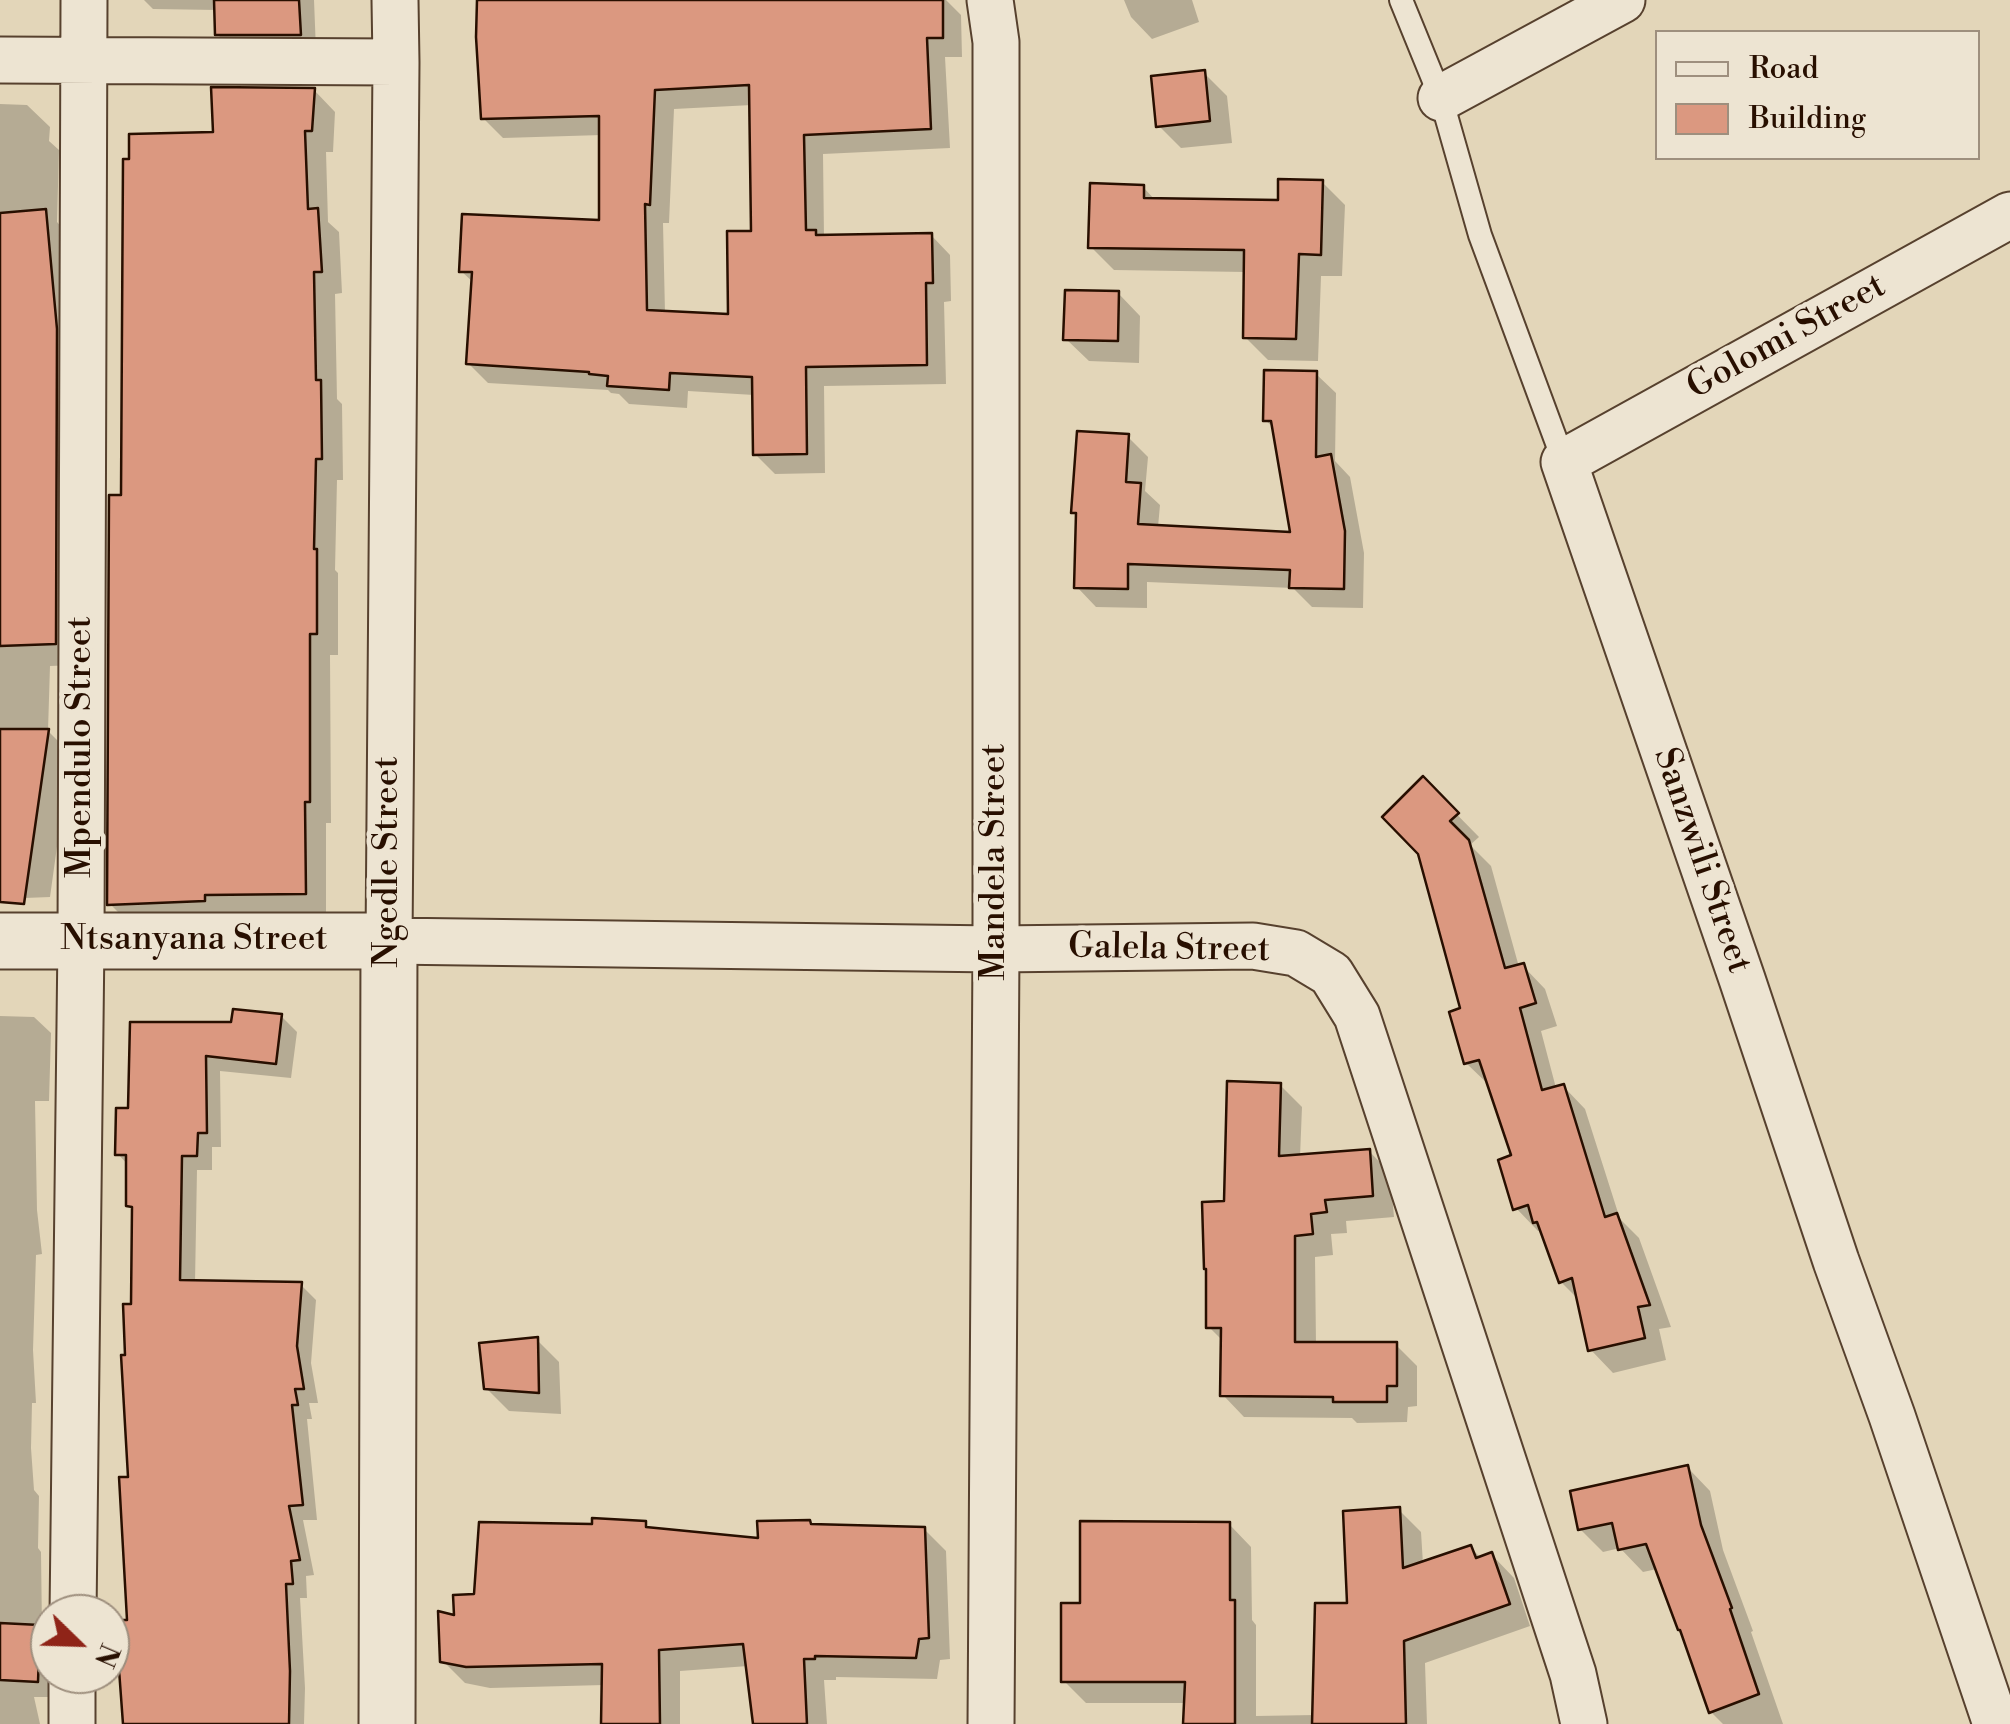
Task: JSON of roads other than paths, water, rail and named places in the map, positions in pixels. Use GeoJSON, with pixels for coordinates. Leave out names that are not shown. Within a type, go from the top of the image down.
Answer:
{"type":"FeatureCollection","features":[{"type":"Feature","properties":{"kind":"street","name":"Mpendulo Street"},"geometry":{"type":"LineString","coordinates":[[73,1594],[81,940],[84,0]]}},
{"type":"Feature","properties":{"kind":"street","name":"Ngedle Street"},"geometry":{"type":"LineString","coordinates":[[387,1724],[395,0]]}},
{"type":"Feature","properties":{"kind":"street","name":"Mandela Street"},"geometry":{"type":"LineString","coordinates":[[990,0],[996,42],[992,1724]]}},
{"type":"Feature","properties":{"kind":"street"},"geometry":{"type":"LineString","coordinates":[[1441,98],[1622,0]]}},
{"type":"Feature","properties":{"kind":"street"},"geometry":{"type":"LineString","coordinates":[[0,60],[396,62]]}},
{"type":"Feature","properties":{"kind":"street","name":"Golomi Street"},"geometry":{"type":"LineString","coordinates":[[1564,462],[2010,214]]}},
{"type":"Feature","properties":{"kind":"street","name":"Sanzwili Street"},"geometry":{"type":"LineString","coordinates":[[1564,462],[1996,1724]]}},
{"type":"Feature","properties":{"kind":"street","name":"Ntsanyana Street"},"geometry":{"type":"LineString","coordinates":[[0,941],[389,941]]}},
{"type":"Feature","properties":{"kind":"street","name":"Galela Street"},"geometry":{"type":"LineString","coordinates":[[389,941],[996,950],[1253,946],[1296,952],[1331,974],[1357,1016],[1573,1674],[1584,1724]]}},
{"type":"Feature","properties":{"kind":"street"},"geometry":{"type":"LineString","coordinates":[[72,1694],[72,1724]]}},
{"type":"Feature","properties":{"kind":"lane","name":"Sanzwili Street"},"geometry":{"type":"LineString","coordinates":[[1400,0],[1441,98],[1480,235],[1564,462]]}}]}
